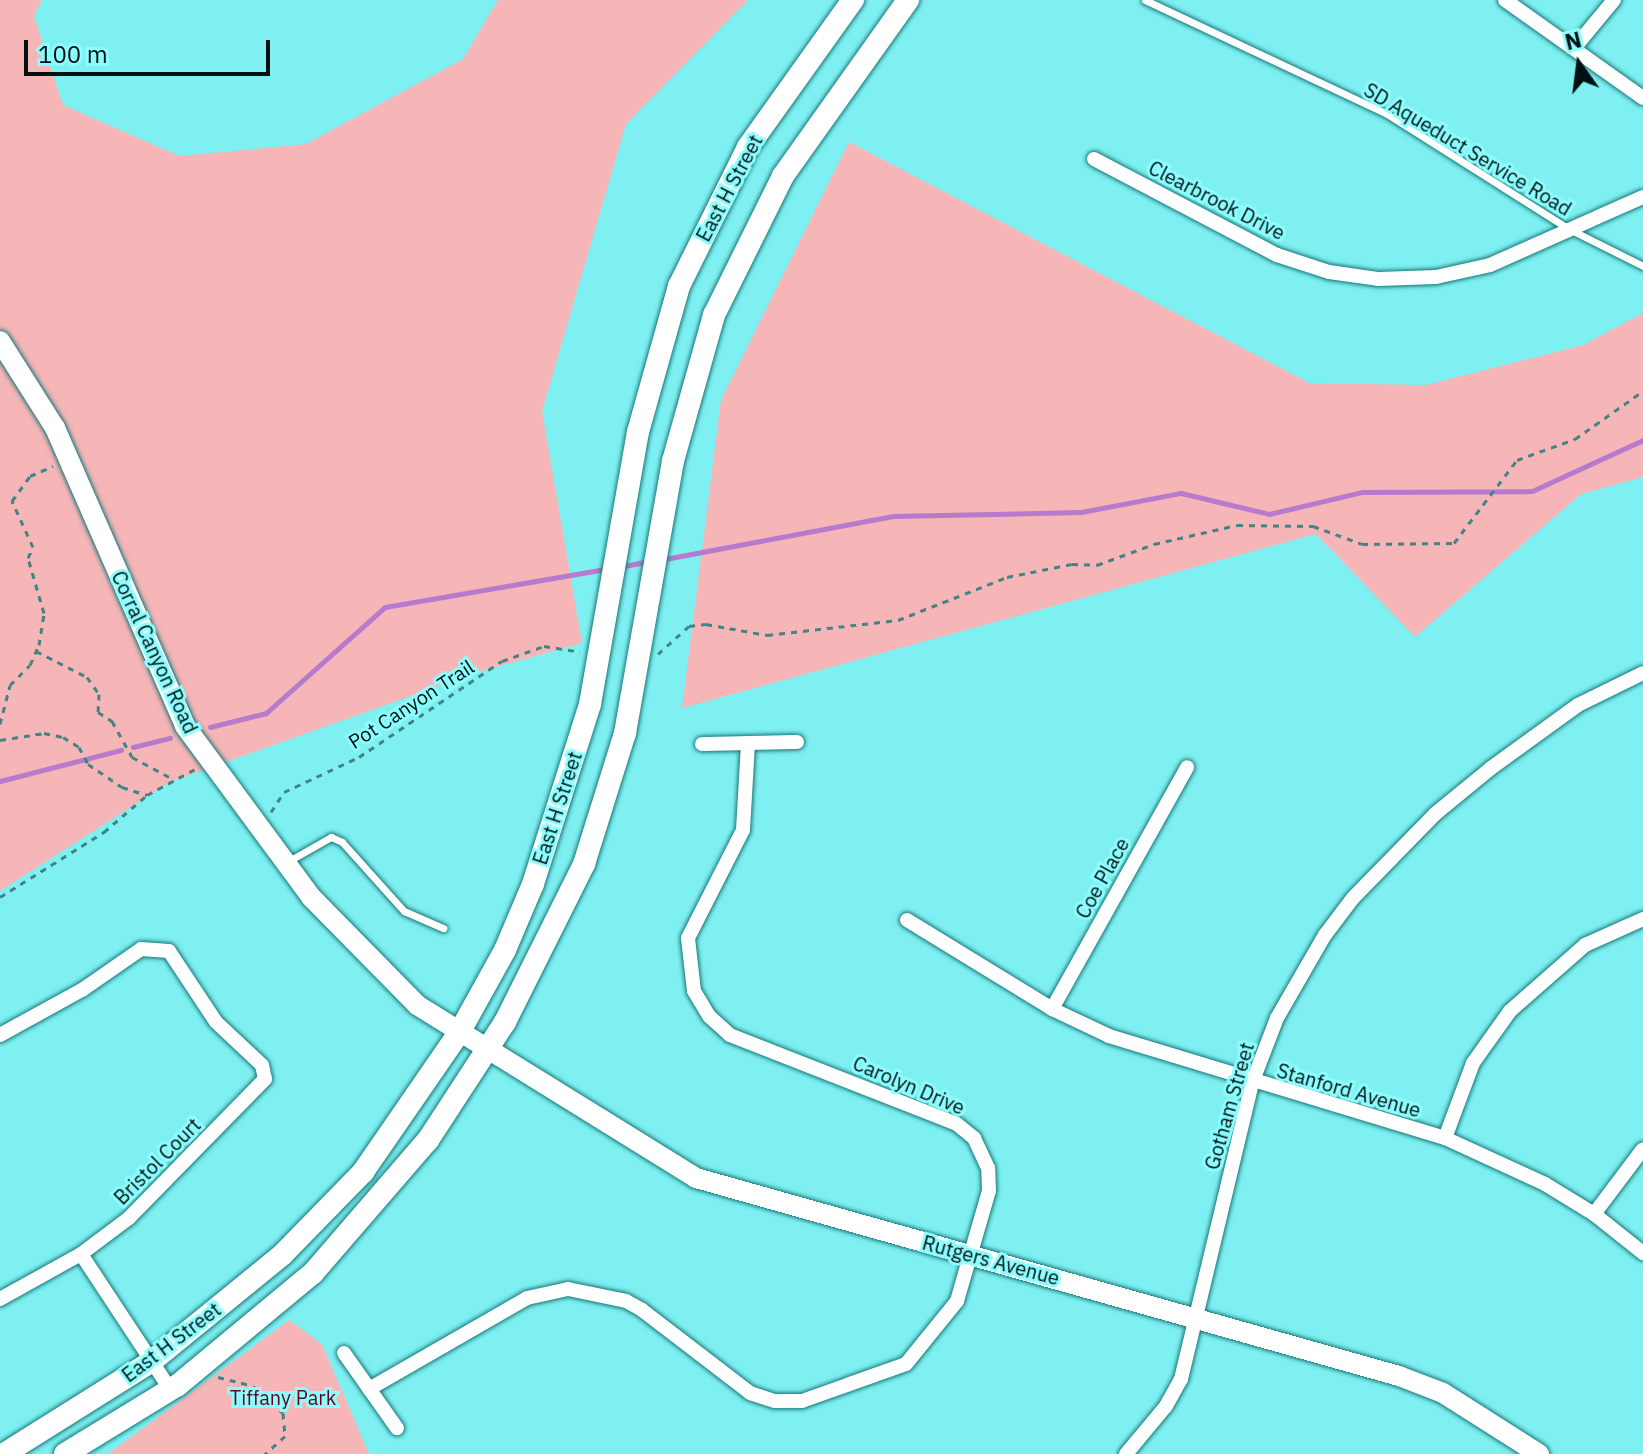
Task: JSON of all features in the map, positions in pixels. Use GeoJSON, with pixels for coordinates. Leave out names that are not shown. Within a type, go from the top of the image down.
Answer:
{"type":"FeatureCollection","features":[{"type":"Feature","properties":{"kind":"main road","name":"East H Street"},"geometry":{"type":"LineString","coordinates":[[4,1454],[152,1361],[283,1254],[363,1172],[459,1033],[505,950],[533,884],[590,704],[638,432],[679,286],[748,147],[853,0]]}},
{"type":"Feature","properties":{"kind":"main road","name":"East H Street"},"geometry":{"type":"LineString","coordinates":[[65,1454],[202,1366],[313,1273],[388,1191],[488,1051],[542,957],[584,864],[625,733],[673,461],[714,315],[783,176],[908,0]]}},
{"type":"Feature","properties":{"kind":"main road","name":"Corral Canyon Road"},"geometry":{"type":"LineString","coordinates":[[0,341],[68,458],[185,726],[285,863],[417,1005],[459,1033]]}},
{"type":"Feature","properties":{"kind":"main road","name":"Rutgers Avenue"},"geometry":{"type":"LineString","coordinates":[[459,1033],[696,1178],[1198,1318],[1443,1393],[1539,1454]]}},
{"type":"Feature","properties":{"kind":"street"},"geometry":{"type":"LineString","coordinates":[[1505,0],[1643,98]]}},
{"type":"Feature","properties":{"kind":"street"},"geometry":{"type":"LineString","coordinates":[[1575,47],[1614,0]]}},
{"type":"Feature","properties":{"kind":"street","name":"Clearbrook Drive"},"geometry":{"type":"LineString","coordinates":[[1094,159],[1254,245],[1353,276],[1451,275],[1513,257],[1643,197]]}},
{"type":"Feature","properties":{"kind":"street","name":"Gotham Street"},"geometry":{"type":"LineString","coordinates":[[1126,1454],[1166,1406],[1181,1379],[1252,1083],[1277,1018],[1325,935],[1353,898],[1435,814],[1531,736],[1643,673]]}},
{"type":"Feature","properties":{"kind":"street"},"geometry":{"type":"LineString","coordinates":[[702,744],[797,742]]}},
{"type":"Feature","properties":{"kind":"street","name":"Carolyn Drive"},"geometry":{"type":"LineString","coordinates":[[369,1389],[527,1298],[568,1289],[626,1301],[642,1310],[750,1393],[775,1401],[802,1401],[906,1364],[933,1337],[957,1301],[974,1256],[990,1180],[985,1157],[966,1130],[730,1035],[709,1016],[694,991],[688,938],[743,830],[748,743]]}},
{"type":"Feature","properties":{"kind":"street","name":"Coe Place"},"geometry":{"type":"LineString","coordinates":[[1052,1009],[1187,767]]}},
{"type":"Feature","properties":{"kind":"street"},"geometry":{"type":"LineString","coordinates":[[1445,1138],[1463,1083],[1510,1011],[1585,945],[1643,919]]}},
{"type":"Feature","properties":{"kind":"street","name":"Stanford Avenue"},"geometry":{"type":"LineString","coordinates":[[907,920],[1052,1009],[1109,1036],[1252,1083],[1445,1138],[1594,1214],[1643,1253]]}},
{"type":"Feature","properties":{"kind":"street","name":"Bristol Court"},"geometry":{"type":"LineString","coordinates":[[0,1035],[82,990],[141,949],[169,951],[216,1022],[262,1065],[265,1079],[129,1218],[81,1254],[0,1299]]}},
{"type":"Feature","properties":{"kind":"street"},"geometry":{"type":"LineString","coordinates":[[1594,1214],[1643,1149]]}},
{"type":"Feature","properties":{"kind":"street"},"geometry":{"type":"LineString","coordinates":[[81,1254],[170,1389]]}},
{"type":"Feature","properties":{"kind":"street"},"geometry":{"type":"LineString","coordinates":[[344,1353],[397,1428]]}},
{"type":"Feature","properties":{"kind":"lane","name":"SD Aqueduct Service Road"},"geometry":{"type":"LineString","coordinates":[[1145,0],[1387,114],[1569,229],[1643,266]]}},
{"type":"Feature","properties":{"kind":"lane"},"geometry":{"type":"LineString","coordinates":[[285,863],[331,837],[342,842],[404,911],[443,928]]}},
{"type":"Feature","properties":{"kind":"path"},"geometry":{"type":"LineString","coordinates":[[637,665],[689,626],[706,624],[767,635],[898,620],[1007,577],[1072,564],[1097,565],[1154,544],[1237,525],[1313,526],[1362,544],[1454,543],[1517,460],[1575,439],[1643,391]]}},
{"type":"Feature","properties":{"kind":"path"},"geometry":{"type":"LineString","coordinates":[[0,724],[10,685],[36,651],[44,613],[28,558],[33,547],[12,501],[30,476],[68,458]]}},
{"type":"Feature","properties":{"kind":"path","name":"Pot Canyon Trail"},"geometry":{"type":"LineString","coordinates":[[255,825],[276,807],[284,792],[359,757],[502,661],[544,646],[599,656]]}},
{"type":"Feature","properties":{"kind":"path"},"geometry":{"type":"LineString","coordinates":[[36,651],[87,677],[99,694],[98,712],[112,721],[132,757],[175,780]]}},
{"type":"Feature","properties":{"kind":"path"},"geometry":{"type":"LineString","coordinates":[[0,740],[44,733],[63,737],[79,747],[88,764],[122,787],[147,795]]}},
{"type":"Feature","properties":{"kind":"path"},"geometry":{"type":"LineString","coordinates":[[0,897],[104,832],[147,795],[209,761]]}},
{"type":"Feature","properties":{"kind":"path"},"geometry":{"type":"LineString","coordinates":[[202,1366],[225,1383],[253,1386],[283,1413],[285,1436],[265,1454]]}},
{"type":"Feature","properties":{"kind":"green space"},"geometry":{"type":"Polygon","coordinates":[[[0,0],[42,0],[34,16],[63,105],[179,156],[306,144],[463,59],[498,0],[748,0],[626,124],[542,411],[582,643],[478,672],[170,782],[0,891],[0,0]]]}},
{"type":"Feature","properties":{"kind":"green space"},"geometry":{"type":"Polygon","coordinates":[[[849,142],[1309,383],[1426,385],[1583,345],[1643,313],[1643,477],[1581,494],[1415,637],[1316,534],[682,708],[721,400],[849,142]]]}},
{"type":"Feature","properties":{"kind":"green space","name":"Tiffany Park"},"geometry":{"type":"Polygon","coordinates":[[[289,1320],[322,1344],[369,1454],[108,1454],[289,1320]]]}},
{"type":"Feature","properties":{"kind":"waterway"},"geometry":{"type":"LineString","coordinates":[[665,559],[893,516],[1081,512],[1181,493],[1269,514],[1362,492],[1532,491],[1643,440]]}},
{"type":"Feature","properties":{"kind":"waterway"},"geometry":{"type":"LineString","coordinates":[[624,566],[645,562]]}},
{"type":"Feature","properties":{"kind":"waterway"},"geometry":{"type":"LineString","coordinates":[[210,727],[266,713],[385,607],[604,569]]}},
{"type":"Feature","properties":{"kind":"waterway"},"geometry":{"type":"LineString","coordinates":[[133,747],[170,738]]}},
{"type":"Feature","properties":{"kind":"waterway"},"geometry":{"type":"LineString","coordinates":[[0,781],[121,750]]}}]}
